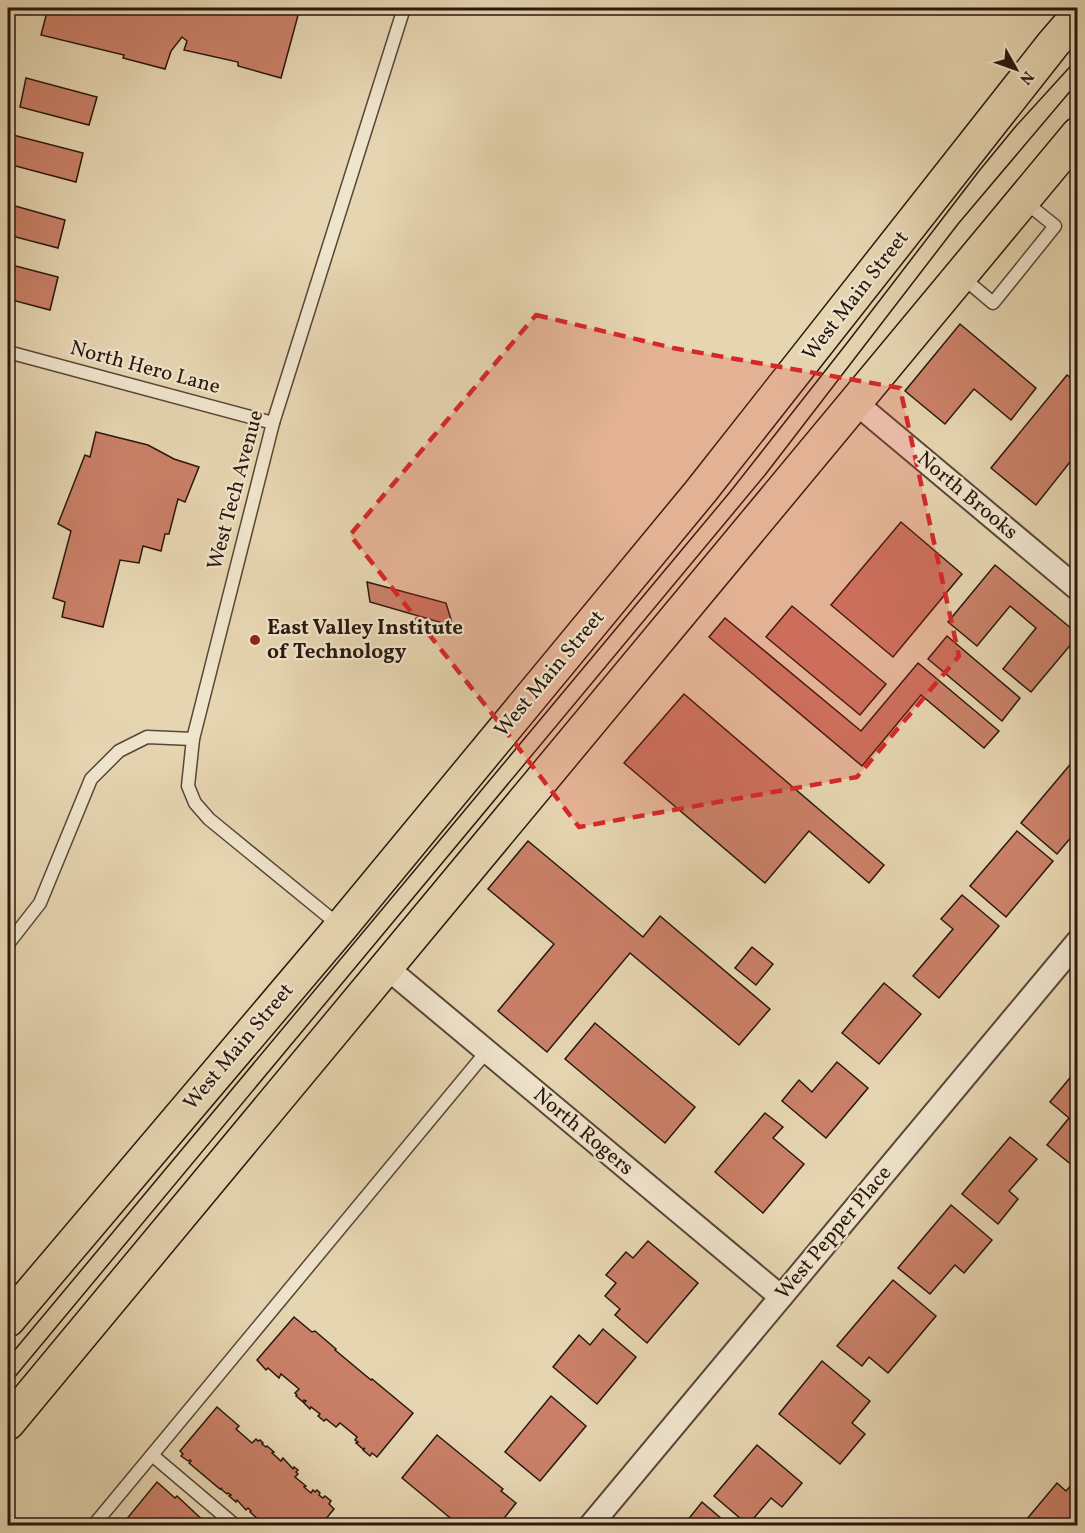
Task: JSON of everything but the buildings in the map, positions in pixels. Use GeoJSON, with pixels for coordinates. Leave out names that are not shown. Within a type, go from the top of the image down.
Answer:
{"type":"FeatureCollection","features":[{"type":"Feature","properties":{"kind":"main road","name":"West Main Street"},"geometry":{"type":"LineString","coordinates":[[8,1320],[341,927],[701,491],[1077,15]]}},
{"type":"Feature","properties":{"kind":"main road"},"geometry":{"type":"LineString","coordinates":[[8,1423],[1077,134]]}},
{"type":"Feature","properties":{"kind":"street","name":"North Brooks"},"geometry":{"type":"LineString","coordinates":[[855,403],[1077,590]]}},
{"type":"Feature","properties":{"kind":"street","name":"West Pepper Place"},"geometry":{"type":"LineString","coordinates":[[590,1526],[1077,941]]}},
{"type":"Feature","properties":{"kind":"street","name":"North Rogers"},"geometry":{"type":"LineString","coordinates":[[386,967],[781,1297]]}},
{"type":"Feature","properties":{"kind":"lane","name":"West Tech Avenue"},"geometry":{"type":"LineString","coordinates":[[341,927],[209,819],[195,803],[188,786],[193,739],[273,423],[404,8]]}},
{"type":"Feature","properties":{"kind":"lane"},"geometry":{"type":"LineString","coordinates":[[960,276],[993,303],[1055,226],[1023,200]]}},
{"type":"Feature","properties":{"kind":"lane","name":"North Hero Lane"},"geometry":{"type":"LineString","coordinates":[[8,352],[273,423]]}},
{"type":"Feature","properties":{"kind":"lane"},"geometry":{"type":"LineString","coordinates":[[8,944],[40,903],[91,779],[119,751],[147,737],[193,739]]}},
{"type":"Feature","properties":{"kind":"lane"},"geometry":{"type":"LineString","coordinates":[[93,1526],[487,1051]]}},
{"type":"Feature","properties":{"kind":"lane"},"geometry":{"type":"LineString","coordinates":[[152,1455],[236,1526]]}},
{"type":"Feature","properties":{"kind":"highlighted area"},"geometry":{"type":"Polygon","coordinates":[[[536,315],[673,348],[900,388],[959,656],[857,777],[579,827],[350,535],[536,315]]]}},
{"type":"Feature","properties":{"kind":"tram line"},"geometry":{"type":"LineString","coordinates":[[8,1358],[730,492],[979,171],[1016,126],[1078,58]]}},
{"type":"Feature","properties":{"kind":"tram line"},"geometry":{"type":"LineString","coordinates":[[8,1385],[765,475],[958,224],[1078,82]]}},
{"type":"Feature","properties":{"kind":"place","name":"East Valley Institute of Technology"},"geometry":{"type":"Point","coordinates":[255,640]}}]}
